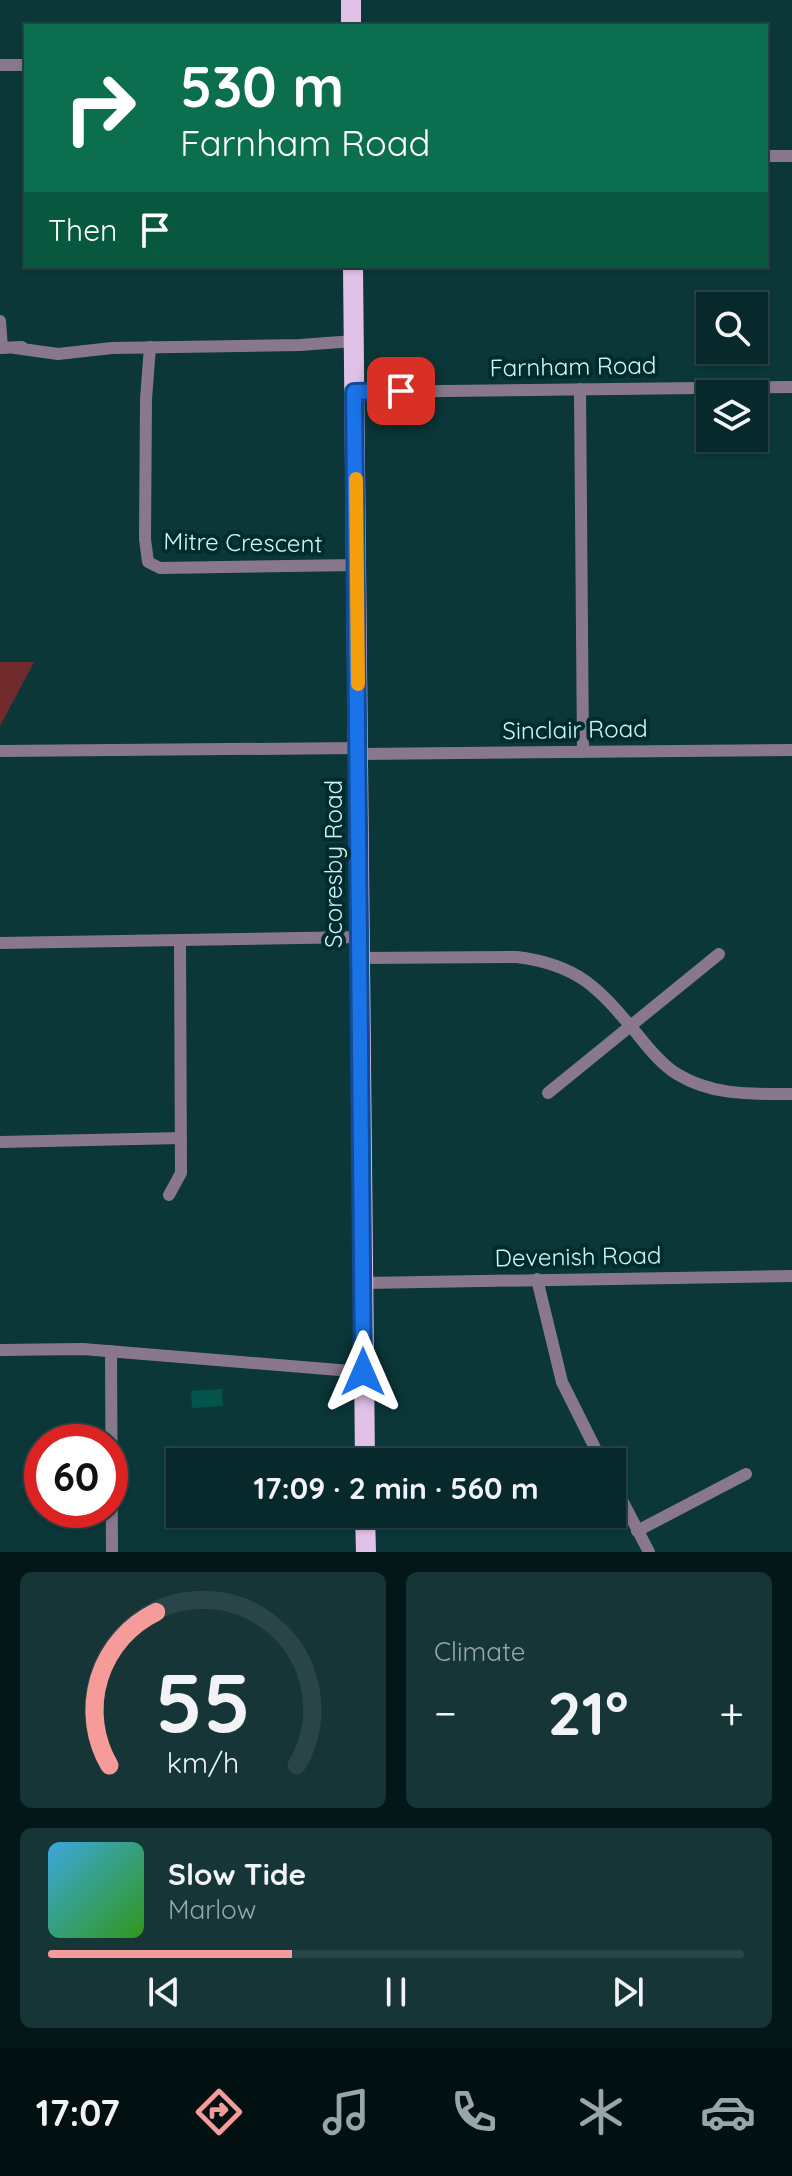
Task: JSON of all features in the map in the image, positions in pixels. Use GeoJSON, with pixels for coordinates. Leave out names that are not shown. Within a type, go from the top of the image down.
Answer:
{"type":"FeatureCollection","features":[{"type":"Feature","properties":{"kind":"main road"},"geometry":{"type":"LineString","coordinates":[[351,0],[351,24]]}},
{"type":"Feature","properties":{"kind":"main road","name":"Scoresby Road"},"geometry":{"type":"LineString","coordinates":[[353,268],[365,1448]]}},
{"type":"Feature","properties":{"kind":"main road"},"geometry":{"type":"LineString","coordinates":[[365,1528],[366,1552]]}},
{"type":"Feature","properties":{"kind":"street"},"geometry":{"type":"LineString","coordinates":[[0,65],[24,65]]}},
{"type":"Feature","properties":{"kind":"street"},"geometry":{"type":"LineString","coordinates":[[768,156],[792,156]]}},
{"type":"Feature","properties":{"kind":"street"},"geometry":{"type":"LineString","coordinates":[[0,321],[6,348],[58,354],[146,347],[354,346]]}},
{"type":"Feature","properties":{"kind":"street","name":"Mitre Crescent"},"geometry":{"type":"LineString","coordinates":[[146,347],[145,539],[148,562],[160,568],[357,565]]}},
{"type":"Feature","properties":{"kind":"street","name":"Farnham Road"},"geometry":{"type":"LineString","coordinates":[[354,392],[792,387]]}},
{"type":"Feature","properties":{"kind":"street"},"geometry":{"type":"LineString","coordinates":[[580,389],[583,752]]}},
{"type":"Feature","properties":{"kind":"street","name":"Sinclair Road"},"geometry":{"type":"LineString","coordinates":[[0,751],[792,750]]}},
{"type":"Feature","properties":{"kind":"street"},"geometry":{"type":"LineString","coordinates":[[169,1195],[181,1173],[180,941]]}},
{"type":"Feature","properties":{"kind":"street"},"geometry":{"type":"LineString","coordinates":[[0,943],[180,941],[360,948],[542,961],[588,982],[612,1003],[676,1074],[699,1085],[732,1093],[792,1094]]}},
{"type":"Feature","properties":{"kind":"street"},"geometry":{"type":"LineString","coordinates":[[548,1093],[719,954]]}},
{"type":"Feature","properties":{"kind":"street"},"geometry":{"type":"LineString","coordinates":[[0,1142],[181,1138]]}},
{"type":"Feature","properties":{"kind":"street","name":"Devenish Road"},"geometry":{"type":"LineString","coordinates":[[364,1283],[792,1276]]}},
{"type":"Feature","properties":{"kind":"street"},"geometry":{"type":"LineString","coordinates":[[537,1279],[562,1382],[595,1448]]}},
{"type":"Feature","properties":{"kind":"street"},"geometry":{"type":"LineString","coordinates":[[0,1350],[111,1351],[363,1372]]}},
{"type":"Feature","properties":{"kind":"street"},"geometry":{"type":"LineString","coordinates":[[111,1351],[112,1552]]}},
{"type":"Feature","properties":{"kind":"street"},"geometry":{"type":"LineString","coordinates":[[637,1531],[746,1474]]}},
{"type":"Feature","properties":{"kind":"street"},"geometry":{"type":"LineString","coordinates":[[626,1509],[649,1552]]}},
{"type":"Feature","properties":{"kind":"shaded area"},"geometry":{"type":"Polygon","coordinates":[[[0,662],[34,662],[0,726],[0,662]]]}},
{"type":"Feature","properties":{"kind":"building"},"geometry":{"type":"Polygon","coordinates":[[[222,1389],[223,1406],[192,1408],[191,1391],[222,1389]]]}},
{"type":"Feature","properties":{"kind":"slow traffic"},"geometry":{"type":"LineString","coordinates":[[356,479],[358,684]]}},
{"type":"Feature","properties":{"kind":"route"},"geometry":{"type":"LineString","coordinates":[[363,1372],[354,392],[401,391]]}}]}
